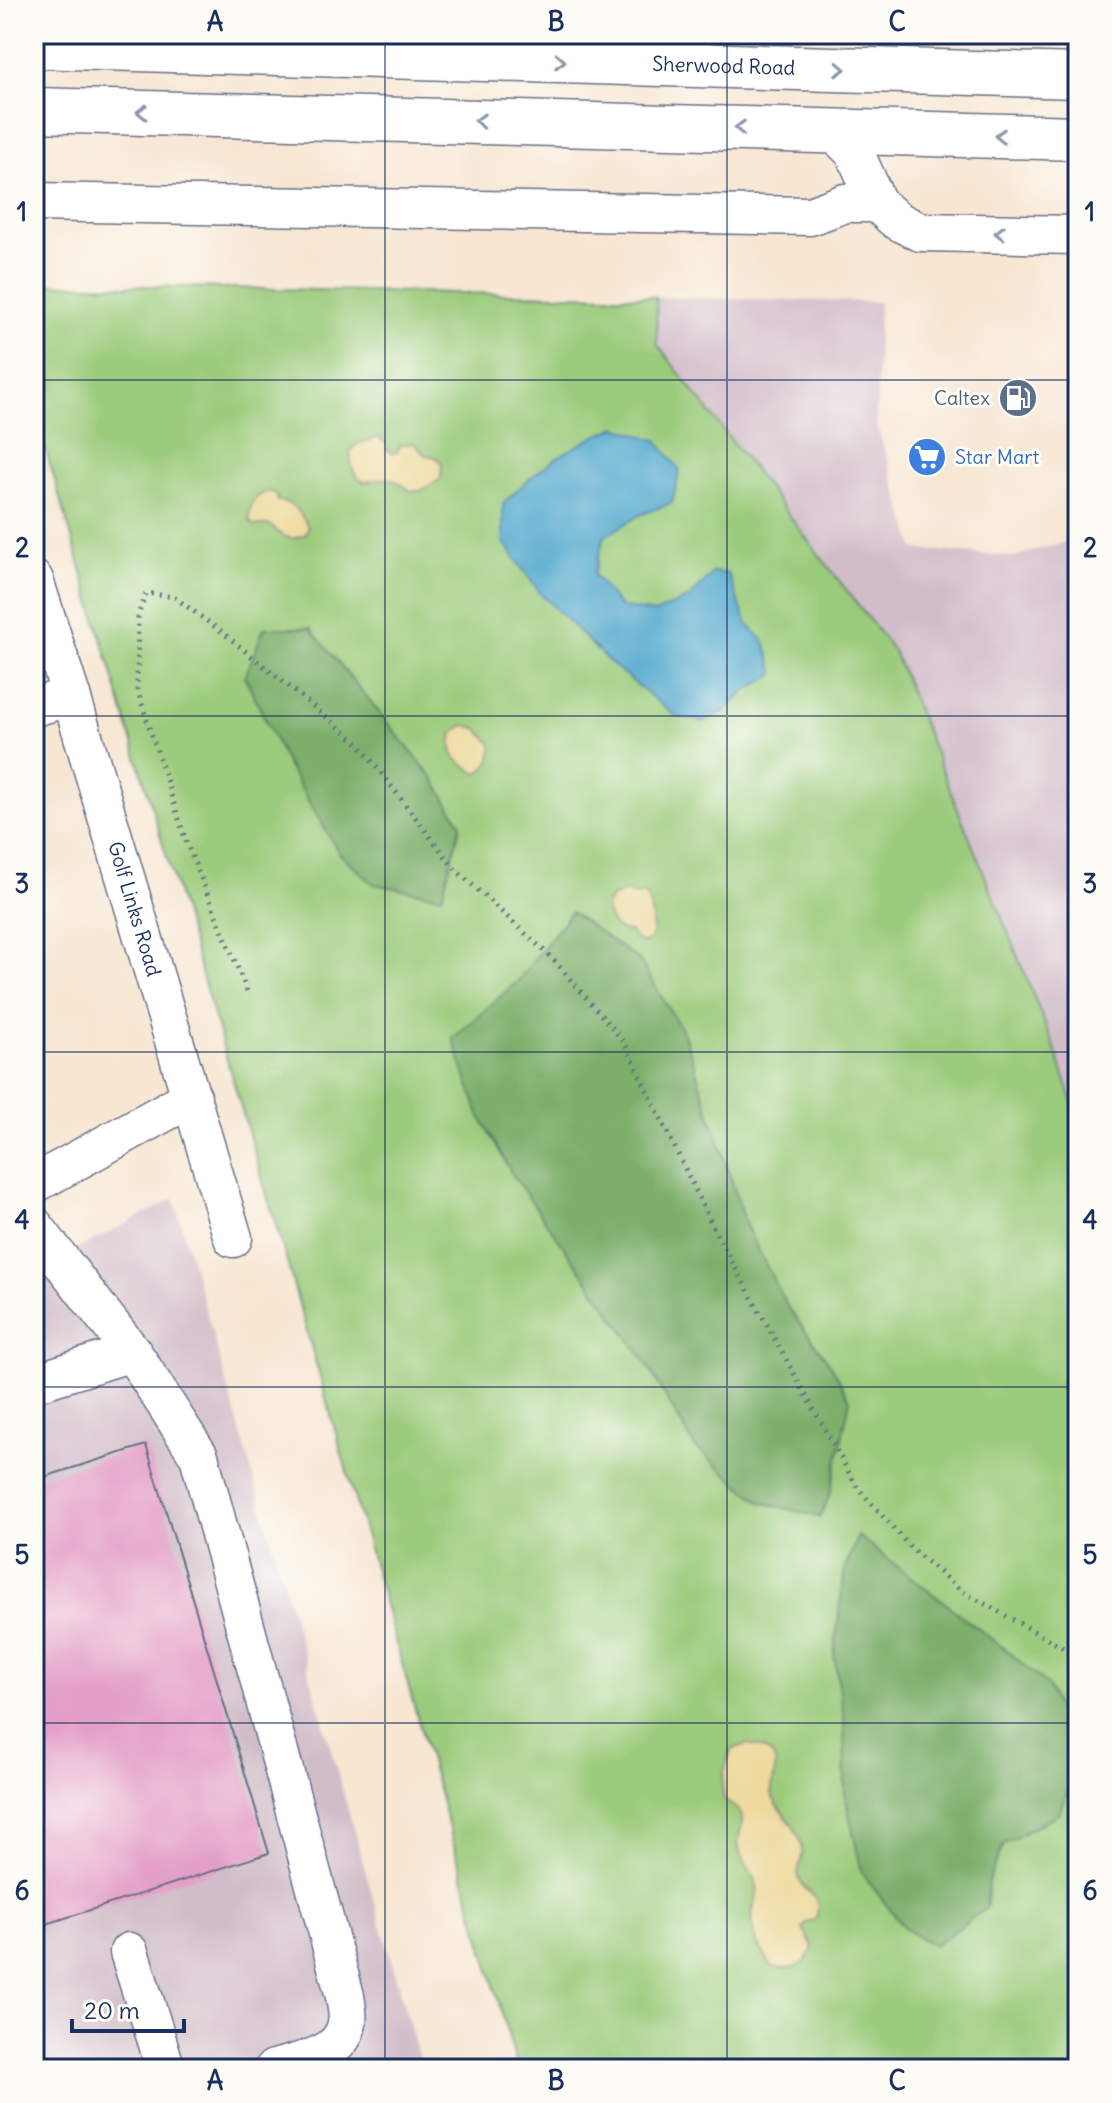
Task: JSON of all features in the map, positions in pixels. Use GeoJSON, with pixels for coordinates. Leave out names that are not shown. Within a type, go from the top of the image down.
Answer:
{"type":"FeatureCollection","features":[{"type":"Feature","properties":{"kind":"main road","name":"Sherwood Road"},"geometry":{"type":"LineString","coordinates":[[34,46],[1078,76]]}},
{"type":"Feature","properties":{"kind":"main road"},"geometry":{"type":"LineString","coordinates":[[34,110],[1078,138]]}},
{"type":"Feature","properties":{"kind":"street"},"geometry":{"type":"LineString","coordinates":[[833,131],[855,153],[877,203],[896,220],[920,232],[1078,235]]}},
{"type":"Feature","properties":{"kind":"street"},"geometry":{"type":"LineString","coordinates":[[34,202],[810,216],[845,203],[877,203]]}},
{"type":"Feature","properties":{"kind":"street","name":"Golf Links Road"},"geometry":{"type":"LineString","coordinates":[[34,580],[233,1238]]}},
{"type":"Feature","properties":{"kind":"street"},"geometry":{"type":"LineString","coordinates":[[34,707],[71,696]]}},
{"type":"Feature","properties":{"kind":"street"},"geometry":{"type":"LineString","coordinates":[[34,1184],[192,1097]]}},
{"type":"Feature","properties":{"kind":"street"},"geometry":{"type":"LineString","coordinates":[[34,1226],[132,1352],[199,1456],[345,1996],[347,2023],[337,2044],[317,2057],[274,2069]]}},
{"type":"Feature","properties":{"kind":"street"},"geometry":{"type":"LineString","coordinates":[[34,1383],[132,1352]]}},
{"type":"Feature","properties":{"kind":"street"},"geometry":{"type":"LineString","coordinates":[[129,1952],[166,2069]]}},
{"type":"Feature","properties":{"kind":"path"},"geometry":{"type":"LineString","coordinates":[[247,991],[187,844],[137,689],[138,615],[146,593],[174,597],[222,632],[358,743],[455,869],[552,958],[624,1042],[717,1235],[857,1487],[912,1549],[960,1590],[1078,1656]]}},
{"type":"Feature","properties":{"kind":"shaded area"},"geometry":{"type":"Polygon","coordinates":[[[909,34],[1075,34],[975,38],[909,34]]]}},
{"type":"Feature","properties":{"kind":"shaded area"},"geometry":{"type":"Polygon","coordinates":[[[656,297],[879,302],[876,423],[915,549],[1014,557],[1078,538],[1078,1118],[1054,1046],[894,652],[656,343],[656,297]]]}},
{"type":"Feature","properties":{"kind":"shaded area"},"geometry":{"type":"Polygon","coordinates":[[[174,1199],[422,2069],[34,2069],[34,1271],[174,1199]]]}},
{"type":"Feature","properties":{"kind":"green space"},"geometry":{"type":"Polygon","coordinates":[[[34,284],[656,297],[657,344],[894,652],[1054,1046],[1078,1118],[1078,2069],[518,2069],[287,1262],[34,410],[34,284]]]}},
{"type":"Feature","properties":{"kind":"green space"},"geometry":{"type":"Polygon","coordinates":[[[264,628],[310,628],[433,778],[461,824],[442,896],[374,884],[339,853],[286,763],[245,677],[264,628]]]}},
{"type":"Feature","properties":{"kind":"green space"},"geometry":{"type":"Polygon","coordinates":[[[571,912],[640,961],[684,1034],[747,1228],[787,1306],[832,1367],[850,1400],[831,1492],[820,1517],[760,1502],[695,1447],[643,1358],[512,1174],[479,1114],[453,1038],[517,982],[571,912]]]}},
{"type":"Feature","properties":{"kind":"green space"},"geometry":{"type":"Polygon","coordinates":[[[858,1536],[1048,1686],[1078,1762],[1058,1814],[1004,1844],[988,1881],[987,1907],[934,1946],[905,1929],[862,1873],[845,1795],[844,1719],[834,1654],[845,1568],[858,1536]]]}},
{"type":"Feature","properties":{"kind":"sand"},"geometry":{"type":"Polygon","coordinates":[[[379,437],[387,445],[387,450],[393,453],[400,445],[414,443],[425,455],[436,457],[442,463],[441,479],[420,491],[411,491],[389,479],[363,482],[352,469],[350,451],[357,444],[379,437]]]}},
{"type":"Feature","properties":{"kind":"sand"},"geometry":{"type":"Polygon","coordinates":[[[271,491],[278,501],[293,506],[300,513],[308,527],[306,534],[291,538],[270,525],[253,525],[249,519],[252,504],[257,497],[271,491]]]}},
{"type":"Feature","properties":{"kind":"sand"},"geometry":{"type":"Polygon","coordinates":[[[464,725],[477,728],[492,744],[490,762],[477,774],[453,754],[453,733],[464,725]]]}},
{"type":"Feature","properties":{"kind":"sand"},"geometry":{"type":"Polygon","coordinates":[[[624,892],[636,896],[645,894],[650,904],[652,938],[644,943],[635,939],[630,932],[613,925],[609,918],[606,908],[610,899],[624,892]]]}},
{"type":"Feature","properties":{"kind":"sand"},"geometry":{"type":"Polygon","coordinates":[[[747,1744],[767,1751],[775,1761],[771,1794],[800,1839],[803,1850],[799,1877],[817,1903],[816,1919],[806,1923],[803,1929],[813,1947],[802,1963],[792,1968],[772,1967],[757,1940],[752,1918],[757,1886],[738,1844],[742,1819],[740,1813],[724,1800],[723,1781],[731,1750],[747,1744]]]}},
{"type":"Feature","properties":{"kind":"water"},"geometry":{"type":"Polygon","coordinates":[[[617,427],[657,440],[680,470],[672,503],[640,515],[604,537],[594,575],[620,607],[655,613],[691,597],[713,572],[728,574],[747,624],[765,642],[775,674],[745,692],[724,712],[704,722],[675,716],[608,661],[540,593],[503,541],[503,504],[556,459],[617,427]]]}},
{"type":"Feature","properties":{"kind":"building"},"geometry":{"type":"Polygon","coordinates":[[[146,1445],[269,1853],[34,1928],[34,1480],[146,1445]]]}},
{"type":"Feature","properties":{"kind":"place","name":"Caltex"},"geometry":{"type":"Point","coordinates":[1018,398]}},
{"type":"Feature","properties":{"kind":"place","name":"Star Mart"},"geometry":{"type":"Point","coordinates":[927,457]}}]}
